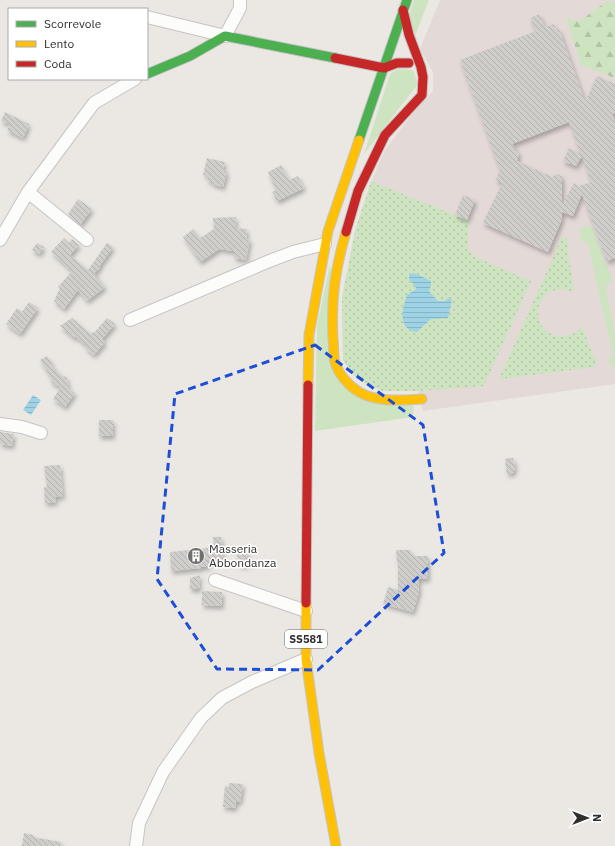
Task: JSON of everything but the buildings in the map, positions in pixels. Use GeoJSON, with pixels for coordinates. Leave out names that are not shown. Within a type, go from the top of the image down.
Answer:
{"type":"FeatureCollection","features":[{"type":"Feature","properties":{"kind":"main road"},"geometry":{"type":"LineString","coordinates":[[325,244],[343,183],[407,0]]}},
{"type":"Feature","properties":{"kind":"main road"},"geometry":{"type":"LineString","coordinates":[[403,10],[413,47],[422,68],[422,95],[385,135],[358,191],[340,253],[334,282],[332,314],[335,362],[343,378],[359,392],[374,398],[385,400],[422,399]]}},
{"type":"Feature","properties":{"kind":"main road"},"geometry":{"type":"LineString","coordinates":[[148,74],[190,56],[225,36],[384,68],[397,63],[409,63]]}},
{"type":"Feature","properties":{"kind":"main road","name":"SS581"},"geometry":{"type":"LineString","coordinates":[[325,244],[309,335],[306,659],[319,752],[336,846]]}},
{"type":"Feature","properties":{"kind":"street"},"geometry":{"type":"LineString","coordinates":[[148,17],[225,36],[240,8],[240,0]]}},
{"type":"Feature","properties":{"kind":"street"},"geometry":{"type":"LineString","coordinates":[[392,44],[403,44],[413,47]]}},
{"type":"Feature","properties":{"kind":"street"},"geometry":{"type":"LineString","coordinates":[[392,44],[400,56],[409,63],[422,68]]}},
{"type":"Feature","properties":{"kind":"street"},"geometry":{"type":"LineString","coordinates":[[0,240],[28,192],[94,103],[133,80]]}},
{"type":"Feature","properties":{"kind":"street"},"geometry":{"type":"LineString","coordinates":[[28,192],[87,240]]}},
{"type":"Feature","properties":{"kind":"street"},"geometry":{"type":"LineString","coordinates":[[130,320],[267,262],[293,252],[325,244]]}},
{"type":"Feature","properties":{"kind":"street"},"geometry":{"type":"LineString","coordinates":[[0,424],[22,427],[41,433]]}},
{"type":"Feature","properties":{"kind":"street"},"geometry":{"type":"LineString","coordinates":[[215,580],[306,611]]}},
{"type":"Feature","properties":{"kind":"street"},"geometry":{"type":"LineString","coordinates":[[136,846],[139,824],[163,772],[201,718],[222,698],[252,682],[306,659]]}},
{"type":"Feature","properties":{"kind":"highlighted area"},"geometry":{"type":"Polygon","coordinates":[[[315,345],[423,425],[444,553],[318,670],[217,669],[157,579],[175,394],[315,345]]]}},
{"type":"Feature","properties":{"kind":"shaded area"},"geometry":{"type":"Polygon","coordinates":[[[440,0],[615,0],[615,384],[423,411],[418,391],[383,391],[357,379],[343,360],[342,298],[355,231],[371,182],[385,150],[413,113],[433,91],[433,72],[420,49],[440,0]]]}},
{"type":"Feature","properties":{"kind":"green space"},"geometry":{"type":"Polygon","coordinates":[[[414,0],[429,0],[413,41],[408,18],[414,0]]]}},
{"type":"Feature","properties":{"kind":"green space"},"geometry":{"type":"Polygon","coordinates":[[[607,1],[615,3],[615,78],[581,65],[566,18],[580,21],[607,1]]]}},
{"type":"Feature","properties":{"kind":"green space"},"geometry":{"type":"Polygon","coordinates":[[[398,69],[413,70],[418,84],[364,154],[390,74],[398,69]]]}},
{"type":"Feature","properties":{"kind":"green space"},"geometry":{"type":"Polygon","coordinates":[[[371,181],[469,221],[467,246],[471,254],[531,281],[484,386],[418,391],[383,391],[357,379],[343,360],[342,298],[355,231],[371,181]]]}},
{"type":"Feature","properties":{"kind":"green space"},"geometry":{"type":"Polygon","coordinates":[[[592,226],[612,279],[606,287],[615,335],[615,369],[608,361],[613,355],[588,245],[580,238],[581,227],[592,226]]]}},
{"type":"Feature","properties":{"kind":"green space"},"geometry":{"type":"Polygon","coordinates":[[[562,237],[568,239],[568,252],[574,292],[561,289],[551,292],[543,297],[539,306],[538,315],[541,324],[547,331],[557,336],[571,335],[582,327],[593,355],[596,356],[595,367],[499,379],[562,237]]]}},
{"type":"Feature","properties":{"kind":"green space"},"geometry":{"type":"Polygon","coordinates":[[[330,264],[342,386],[414,406],[413,417],[315,431],[317,326],[330,264]]]}},
{"type":"Feature","properties":{"kind":"water"},"geometry":{"type":"Polygon","coordinates":[[[413,273],[431,281],[429,291],[438,301],[445,301],[448,298],[452,300],[448,318],[431,319],[417,332],[406,327],[403,318],[407,295],[416,289],[409,277],[409,275],[413,273]]]}},
{"type":"Feature","properties":{"kind":"water"},"geometry":{"type":"Polygon","coordinates":[[[33,395],[41,400],[31,415],[23,410],[33,395]]]}},
{"type":"Feature","properties":{"kind":"traffic: fast"},"geometry":{"type":"LineString","coordinates":[[359,140],[407,0]]}},
{"type":"Feature","properties":{"kind":"traffic: fast"},"geometry":{"type":"LineString","coordinates":[[148,74],[190,56],[225,36],[335,58]]}},
{"type":"Feature","properties":{"kind":"traffic: slow"},"geometry":{"type":"LineString","coordinates":[[308,385],[309,335],[328,231],[359,140]]}},
{"type":"Feature","properties":{"kind":"traffic: slow"},"geometry":{"type":"LineString","coordinates":[[346,232],[339,259],[333,297],[333,338],[336,366],[348,383],[366,396],[390,400],[422,399]]}},
{"type":"Feature","properties":{"kind":"traffic: slow"},"geometry":{"type":"LineString","coordinates":[[306,603],[306,659],[319,753],[336,846]]}},
{"type":"Feature","properties":{"kind":"traffic: jam"},"geometry":{"type":"LineString","coordinates":[[346,232],[358,191],[385,135],[422,95],[423,77],[421,67],[409,35],[403,10]]}},
{"type":"Feature","properties":{"kind":"traffic: jam"},"geometry":{"type":"LineString","coordinates":[[335,58],[384,68],[397,63],[409,63]]}},
{"type":"Feature","properties":{"kind":"traffic: jam"},"geometry":{"type":"LineString","coordinates":[[306,603],[308,385]]}},
{"type":"Feature","properties":{"kind":"place","name":"Masseria Abbondanza"},"geometry":{"type":"Point","coordinates":[196,556]}}]}
